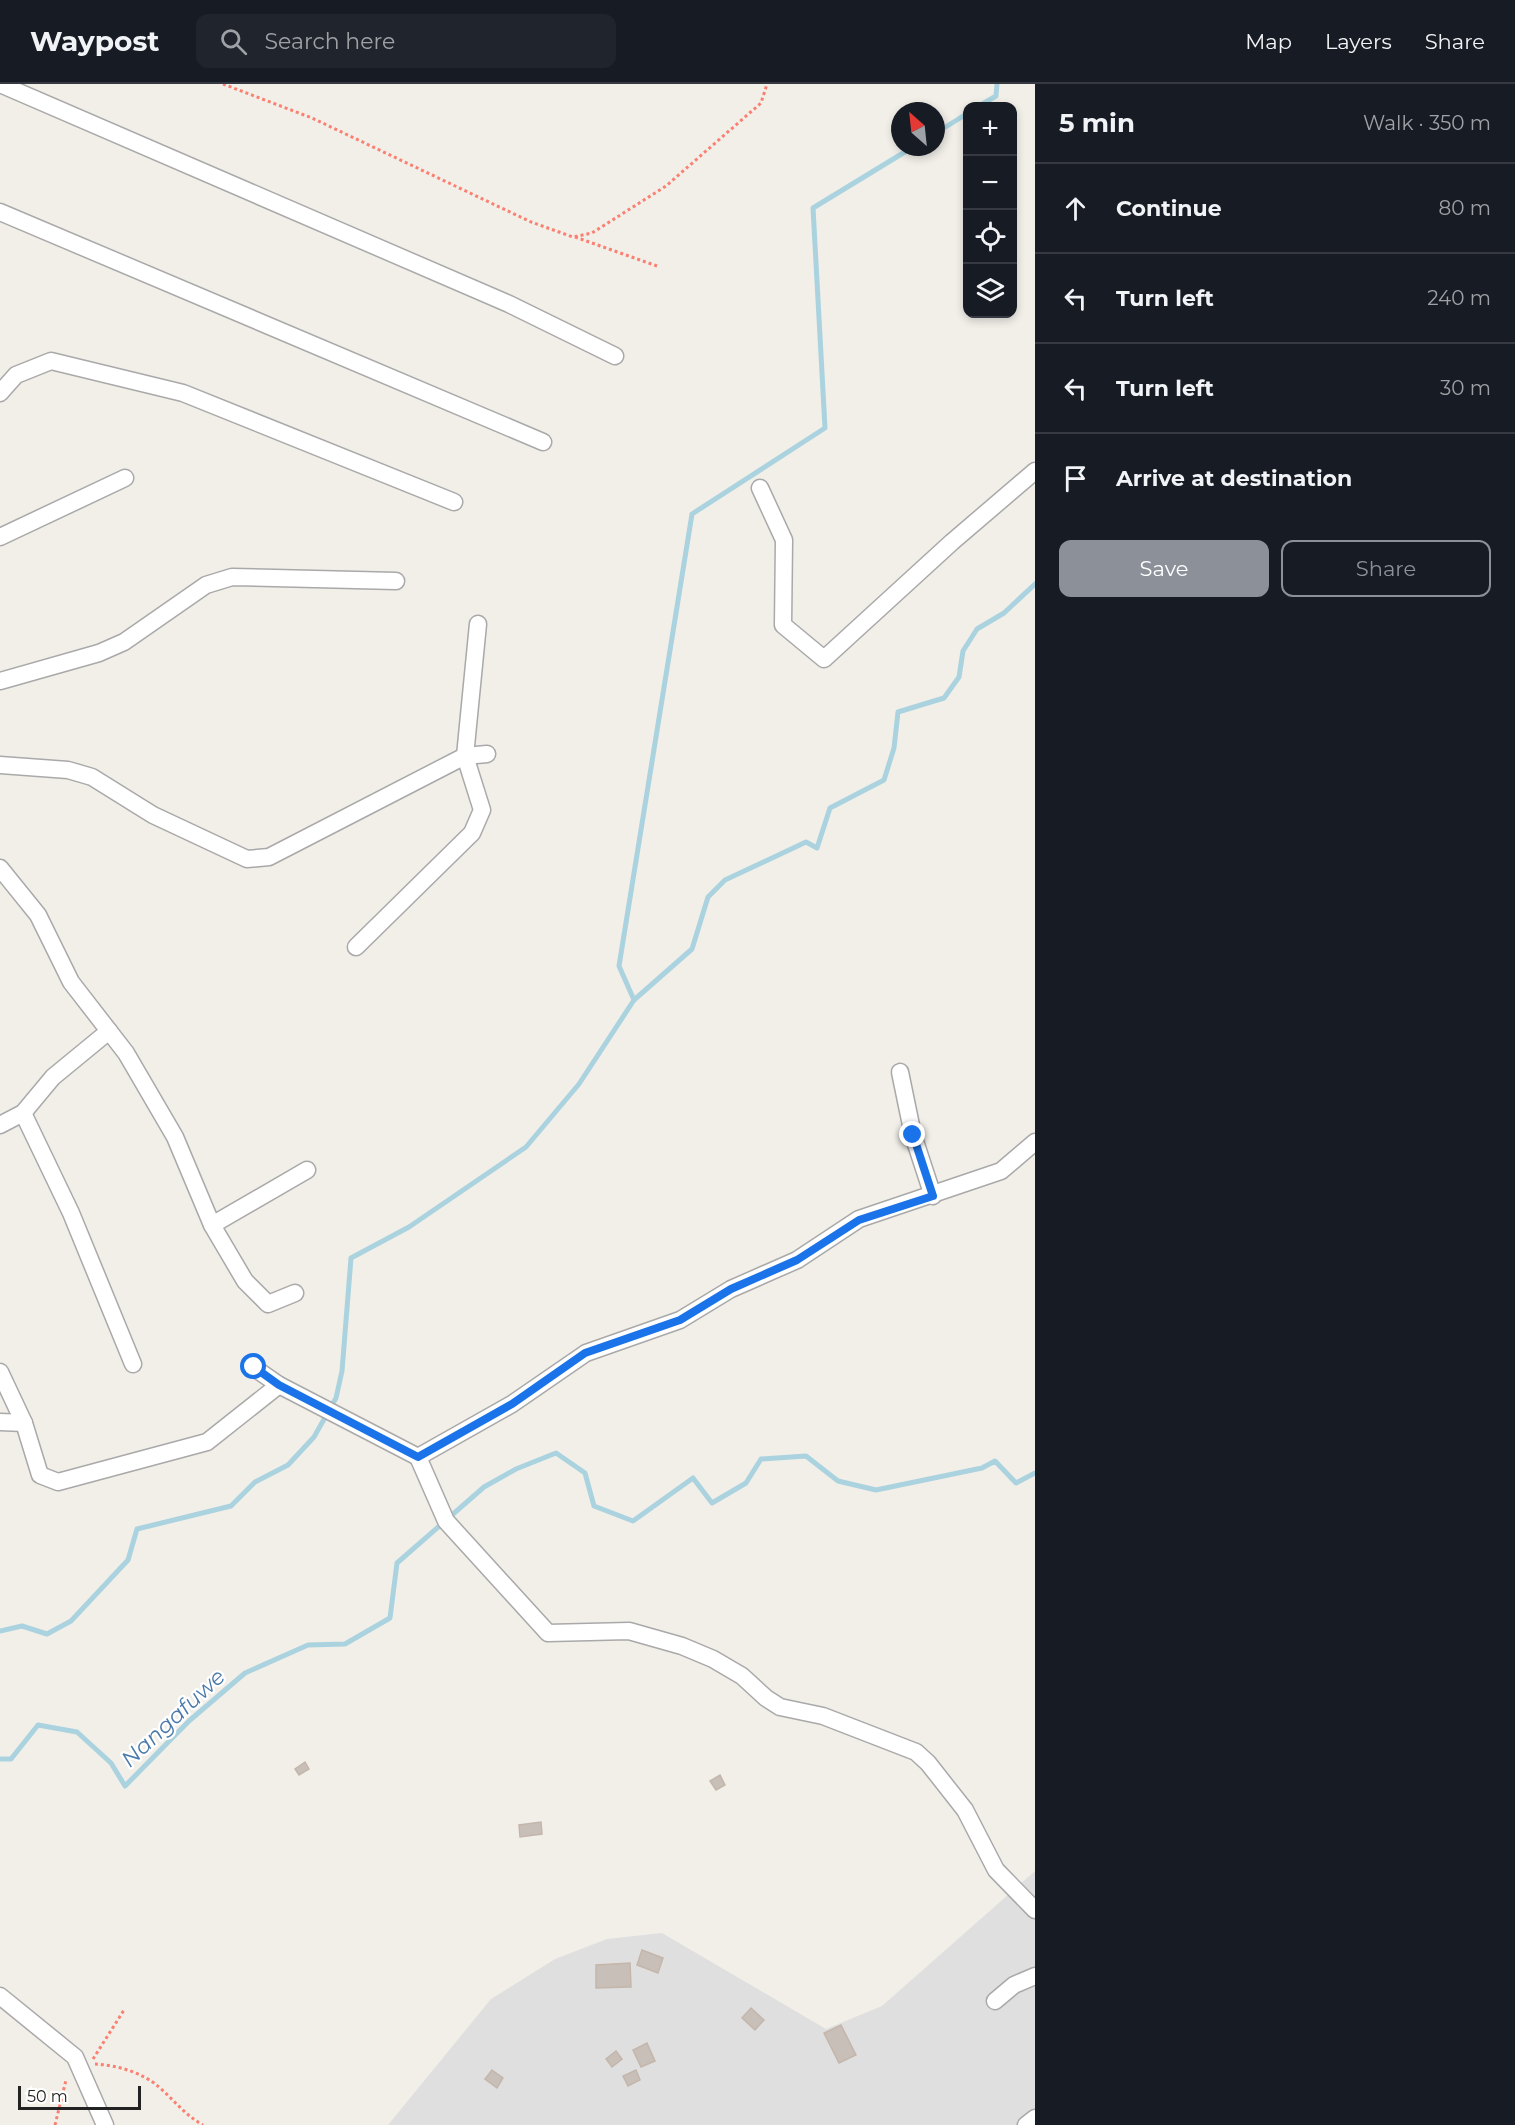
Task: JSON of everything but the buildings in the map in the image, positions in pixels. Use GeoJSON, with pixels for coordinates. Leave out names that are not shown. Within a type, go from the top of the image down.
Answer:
{"type":"FeatureCollection","features":[{"type":"Feature","properties":{"kind":"street"},"geometry":{"type":"LineString","coordinates":[[0,84],[509,304],[615,356]]}},
{"type":"Feature","properties":{"kind":"street"},"geometry":{"type":"LineString","coordinates":[[0,212],[543,442]]}},
{"type":"Feature","properties":{"kind":"street"},"geometry":{"type":"LineString","coordinates":[[0,393],[16,375],[51,361],[183,393],[454,502]]}},
{"type":"Feature","properties":{"kind":"street"},"geometry":{"type":"LineString","coordinates":[[760,488],[784,540],[783,625],[824,659],[952,542],[1035,471]]}},
{"type":"Feature","properties":{"kind":"street"},"geometry":{"type":"LineString","coordinates":[[0,537],[125,478]]}},
{"type":"Feature","properties":{"kind":"street"},"geometry":{"type":"LineString","coordinates":[[0,681],[99,653],[124,642],[206,585],[232,577],[396,581]]}},
{"type":"Feature","properties":{"kind":"street"},"geometry":{"type":"LineString","coordinates":[[356,947],[472,833],[482,810],[465,756],[478,624]]}},
{"type":"Feature","properties":{"kind":"street"},"geometry":{"type":"LineString","coordinates":[[0,765],[68,770],[92,777],[153,815],[247,860],[269,857],[465,756],[487,754]]}},
{"type":"Feature","properties":{"kind":"street"},"geometry":{"type":"LineString","coordinates":[[0,868],[38,915],[71,981],[126,1053],[175,1137],[212,1225],[245,1281],[268,1304],[295,1293]]}},
{"type":"Feature","properties":{"kind":"street"},"geometry":{"type":"LineString","coordinates":[[0,1125],[22,1113],[53,1077],[109,1031]]}},
{"type":"Feature","properties":{"kind":"street"},"geometry":{"type":"LineString","coordinates":[[900,1072],[913,1135],[933,1196]]}},
{"type":"Feature","properties":{"kind":"street"},"geometry":{"type":"LineString","coordinates":[[22,1113],[71,1213],[133,1364]]}},
{"type":"Feature","properties":{"kind":"street"},"geometry":{"type":"LineString","coordinates":[[418,1457],[512,1404],[585,1353],[680,1320],[731,1289],[797,1260],[859,1220],[1001,1171],[1035,1142]]}},
{"type":"Feature","properties":{"kind":"street"},"geometry":{"type":"LineString","coordinates":[[212,1225],[307,1170]]}},
{"type":"Feature","properties":{"kind":"street"},"geometry":{"type":"LineString","coordinates":[[254,1367],[279,1385],[418,1457],[446,1521],[549,1633],[629,1631],[682,1646],[713,1659],[742,1676],[766,1698],[780,1707],[823,1716],[916,1752],[928,1762],[965,1810],[996,1870],[1035,1910]]}},
{"type":"Feature","properties":{"kind":"street"},"geometry":{"type":"LineString","coordinates":[[0,1372],[24,1423],[40,1475],[58,1482],[207,1442],[279,1385]]}},
{"type":"Feature","properties":{"kind":"street"},"geometry":{"type":"LineString","coordinates":[[0,1422],[24,1423]]}},
{"type":"Feature","properties":{"kind":"street"},"geometry":{"type":"LineString","coordinates":[[995,2001],[1014,1985],[1035,1976]]}},
{"type":"Feature","properties":{"kind":"street"},"geometry":{"type":"LineString","coordinates":[[0,1996],[75,2057],[105,2125]]}},
{"type":"Feature","properties":{"kind":"street"},"geometry":{"type":"LineString","coordinates":[[1026,2125],[1035,2118]]}},
{"type":"Feature","properties":{"kind":"path"},"geometry":{"type":"LineString","coordinates":[[224,84],[312,118],[531,222],[657,266]]}},
{"type":"Feature","properties":{"kind":"path"},"geometry":{"type":"LineString","coordinates":[[573,237],[592,233],[666,186],[761,103],[767,84]]}},
{"type":"Feature","properties":{"kind":"path"},"geometry":{"type":"LineString","coordinates":[[124,2010],[90,2063],[107,2064],[147,2078],[190,2118],[203,2125]]}},
{"type":"Feature","properties":{"kind":"path"},"geometry":{"type":"LineString","coordinates":[[55,2125],[61,2092],[75,2057]]}},
{"type":"Feature","properties":{"kind":"shaded area"},"geometry":{"type":"Polygon","coordinates":[[[1035,1871],[1035,2125],[388,2125],[491,1999],[555,1959],[607,1939],[662,1933],[826,2029],[882,2006],[1035,1871]]]}},
{"type":"Feature","properties":{"kind":"waterway"},"geometry":{"type":"LineString","coordinates":[[986,102],[996,96],[997,84]]}},
{"type":"Feature","properties":{"kind":"waterway"},"geometry":{"type":"LineString","coordinates":[[945,127],[963,116]]}},
{"type":"Feature","properties":{"kind":"waterway"},"geometry":{"type":"LineString","coordinates":[[634,1000],[619,966],[692,514],[825,428],[813,208],[898,156]]}},
{"type":"Feature","properties":{"kind":"waterway"},"geometry":{"type":"LineString","coordinates":[[0,1631],[22,1626],[47,1634],[71,1621],[128,1560],[137,1529],[231,1506],[255,1482],[288,1465],[314,1437],[336,1398],[342,1371],[351,1258],[409,1227],[526,1147],[579,1084],[634,1000],[692,949],[708,897],[725,880],[806,842],[817,848],[830,808],[884,780],[894,748],[898,712],[944,698],[959,677],[963,651],[977,629],[1004,613],[1035,584]]}},
{"type":"Feature","properties":{"kind":"waterway","name":"Nangafuwe"},"geometry":{"type":"LineString","coordinates":[[0,1759],[11,1759],[38,1725],[77,1732],[111,1763],[125,1786],[189,1721],[245,1673],[308,1645],[345,1644],[390,1618],[397,1563],[484,1487],[516,1469],[556,1453],[585,1473],[594,1506],[633,1521],[693,1478],[712,1503],[746,1483],[761,1459],[806,1456],[838,1481],[876,1490],[982,1468],[995,1461],[1016,1483],[1035,1473]]}},
{"type":"Feature","properties":{"kind":"route"},"geometry":{"type":"LineString","coordinates":[[254,1367],[279,1385],[330,1409],[418,1457],[463,1434],[512,1404],[585,1353],[680,1320],[731,1289],[797,1260],[859,1220],[933,1196],[913,1135]]}}]}
